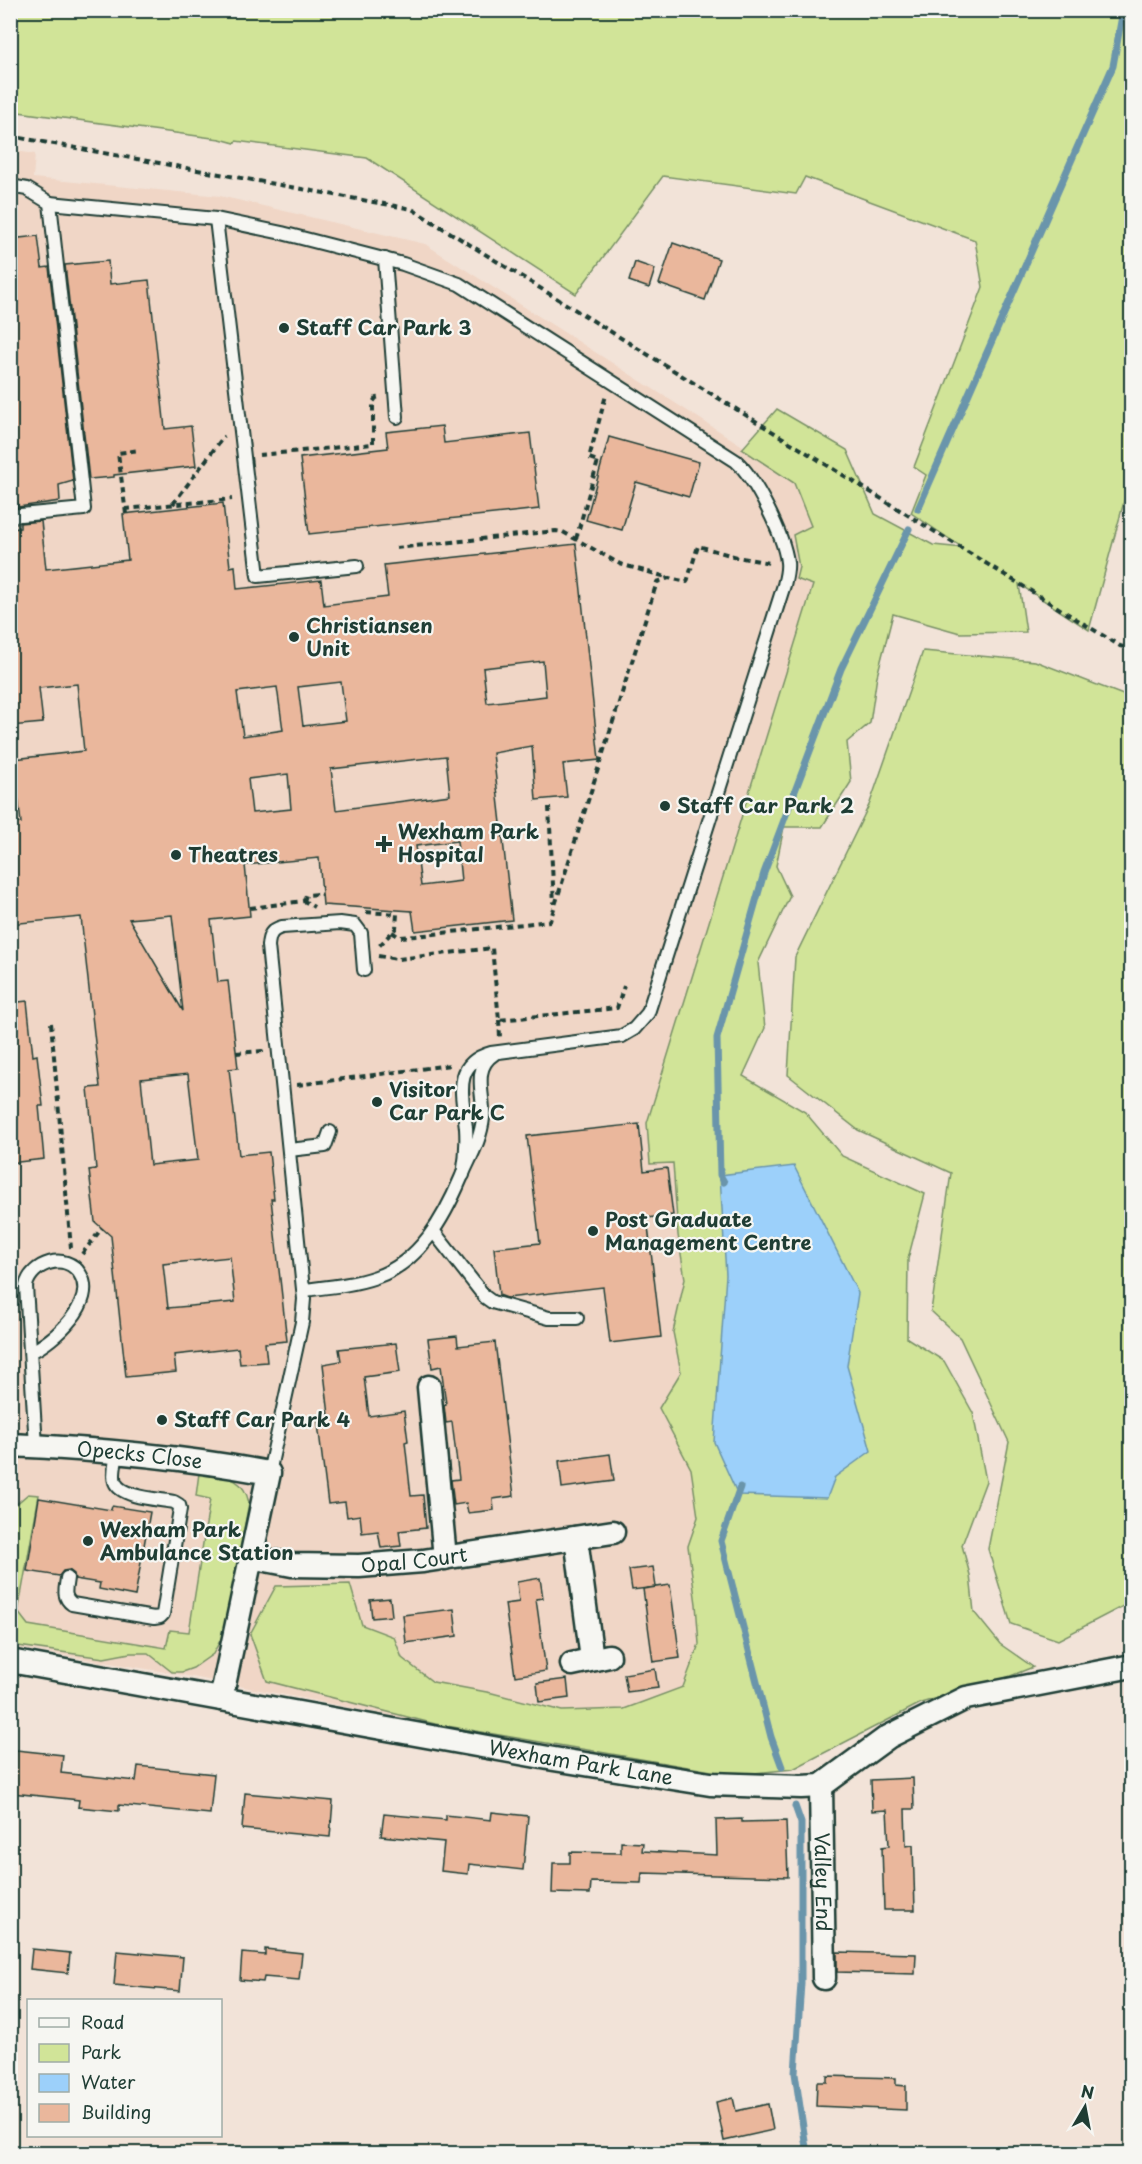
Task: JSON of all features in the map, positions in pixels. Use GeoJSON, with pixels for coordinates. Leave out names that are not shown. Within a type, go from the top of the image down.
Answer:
{"type":"FeatureCollection","features":[{"type":"Feature","properties":{"kind":"street"},"geometry":{"type":"LineString","coordinates":[[429,1387],[445,1558]]}},
{"type":"Feature","properties":{"kind":"street","name":"Opecks Close"},"geometry":{"type":"LineString","coordinates":[[10,1445],[215,1463],[269,1473]]}},
{"type":"Feature","properties":{"kind":"street"},"geometry":{"type":"LineString","coordinates":[[221,1699],[269,1473]]}},
{"type":"Feature","properties":{"kind":"street","name":"Opal Court"},"geometry":{"type":"LineString","coordinates":[[250,1557],[292,1564],[359,1566],[445,1558],[613,1532]]}},
{"type":"Feature","properties":{"kind":"street"},"geometry":{"type":"LineString","coordinates":[[576,1538],[591,1660]]}},
{"type":"Feature","properties":{"kind":"street","name":"Wexham Park Lane"},"geometry":{"type":"LineString","coordinates":[[10,1661],[710,1785],[821,1786]]}},
{"type":"Feature","properties":{"kind":"street"},"geometry":{"type":"LineString","coordinates":[[821,1786],[888,1737],[966,1698],[1131,1666]]}},
{"type":"Feature","properties":{"kind":"street","name":"Valley End"},"geometry":{"type":"LineString","coordinates":[[821,1786],[824,1978]]}},
{"type":"Feature","properties":{"kind":"lane"},"geometry":{"type":"LineString","coordinates":[[10,186],[27,189],[50,203],[216,219],[282,233],[385,259],[459,284],[736,461],[752,478],[782,542],[787,565],[784,585],[648,1013],[634,1029],[622,1036],[498,1052],[477,1059],[466,1069],[463,1077],[466,1144],[463,1175]]}},
{"type":"Feature","properties":{"kind":"lane"},"geometry":{"type":"LineString","coordinates":[[10,516],[84,509],[50,203]]}},
{"type":"Feature","properties":{"kind":"lane"},"geometry":{"type":"LineString","coordinates":[[216,219],[258,576],[357,566]]}},
{"type":"Feature","properties":{"kind":"lane"},"geometry":{"type":"LineString","coordinates":[[385,259],[398,417]]}},
{"type":"Feature","properties":{"kind":"lane"},"geometry":{"type":"LineString","coordinates":[[269,1473],[304,1309],[304,1290],[268,946],[270,933],[282,927],[346,923],[355,925],[361,933],[364,970]]}},
{"type":"Feature","properties":{"kind":"lane"},"geometry":{"type":"LineString","coordinates":[[304,1290],[379,1276],[413,1253],[434,1232],[463,1175],[481,1130],[483,1113],[480,1076],[483,1064],[498,1052]]}},
{"type":"Feature","properties":{"kind":"lane"},"geometry":{"type":"LineString","coordinates":[[289,1150],[322,1147],[328,1142],[330,1132]]}},
{"type":"Feature","properties":{"kind":"lane"},"geometry":{"type":"LineString","coordinates":[[434,1232],[485,1297],[492,1302],[549,1318],[577,1318]]}},
{"type":"Feature","properties":{"kind":"lane"},"geometry":{"type":"LineString","coordinates":[[31,1352],[46,1345],[57,1336],[80,1306],[84,1281],[78,1270],[64,1263],[47,1263],[37,1268],[29,1276],[26,1286],[36,1446]]}},
{"type":"Feature","properties":{"kind":"lane"},"geometry":{"type":"LineString","coordinates":[[67,1578],[65,1594],[72,1604],[154,1618],[162,1614],[180,1509],[174,1502],[132,1495],[122,1491],[114,1478],[117,1453]]}},
{"type":"Feature","properties":{"kind":"path"},"geometry":{"type":"LineString","coordinates":[[576,539],[598,461],[589,458],[610,380]]}},
{"type":"Feature","properties":{"kind":"path"},"geometry":{"type":"LineString","coordinates":[[244,457],[373,444],[373,402],[376,398],[396,394]]}},
{"type":"Feature","properties":{"kind":"path"},"geometry":{"type":"LineString","coordinates":[[172,504],[225,435],[241,433]]}},
{"type":"Feature","properties":{"kind":"path"},"geometry":{"type":"LineString","coordinates":[[140,450],[118,453],[126,511],[249,497]]}},
{"type":"Feature","properties":{"kind":"path"},"geometry":{"type":"LineString","coordinates":[[396,548],[547,531],[563,532],[620,564],[687,582],[698,546],[737,557],[787,565]]}},
{"type":"Feature","properties":{"kind":"path"},"geometry":{"type":"LineString","coordinates":[[392,933],[399,937],[416,936],[550,921],[656,585],[660,580],[669,579]]}},
{"type":"Feature","properties":{"kind":"path"},"geometry":{"type":"LineString","coordinates":[[549,807],[554,908]]}},
{"type":"Feature","properties":{"kind":"path"},"geometry":{"type":"LineString","coordinates":[[304,901],[306,895],[322,894]]}},
{"type":"Feature","properties":{"kind":"path"},"geometry":{"type":"LineString","coordinates":[[250,908],[304,901],[316,909]]}},
{"type":"Feature","properties":{"kind":"path"},"geometry":{"type":"LineString","coordinates":[[363,912],[397,914],[396,928],[374,952],[376,955],[398,959],[492,948],[499,1020],[616,1008],[624,986]]}},
{"type":"Feature","properties":{"kind":"path"},"geometry":{"type":"LineString","coordinates":[[51,1023],[72,1267]]}},
{"type":"Feature","properties":{"kind":"path"},"geometry":{"type":"LineString","coordinates":[[492,1038],[500,1036]]}},
{"type":"Feature","properties":{"kind":"path"},"geometry":{"type":"LineString","coordinates":[[236,1053],[262,1051],[263,1060]]}},
{"type":"Feature","properties":{"kind":"path"},"geometry":{"type":"LineString","coordinates":[[283,1087],[450,1066],[452,1062]]}},
{"type":"Feature","properties":{"kind":"path"},"geometry":{"type":"LineString","coordinates":[[72,1267],[102,1228]]}},
{"type":"Feature","properties":{"kind":"shaded area","name":"Wexham Park Hospital"},"geometry":{"type":"Polygon","coordinates":[[[10,150],[35,154],[33,178],[220,196],[425,244],[796,480],[839,582],[677,1106],[715,1744],[700,1769],[435,1724],[172,1673],[11,1647],[10,150]]]}},
{"type":"Feature","properties":{"kind":"green space"},"geometry":{"type":"Polygon","coordinates":[[[11,11],[1131,11],[1131,476],[1089,630],[1019,584],[1026,632],[960,633],[893,614],[877,676],[870,723],[847,742],[851,782],[822,827],[784,827],[776,866],[790,896],[758,963],[765,1028],[743,1076],[805,1112],[842,1156],[925,1194],[908,1259],[907,1338],[944,1361],[973,1413],[986,1481],[962,1545],[970,1575],[974,1612],[1000,1644],[1033,1667],[1008,1677],[921,1703],[793,1769],[735,1775],[435,1724],[267,1681],[250,1634],[276,1586],[350,1584],[362,1625],[394,1637],[402,1658],[433,1682],[492,1693],[562,1711],[624,1709],[683,1687],[699,1644],[688,1546],[698,1517],[691,1469],[659,1408],[681,1372],[673,1332],[685,1279],[678,1235],[673,1163],[650,1164],[647,1123],[813,585],[796,579],[799,567],[793,535],[811,526],[794,483],[742,449],[777,409],[847,450],[875,514],[933,545],[963,548],[911,513],[926,475],[914,467],[983,287],[975,240],[805,177],[796,194],[663,176],[576,294],[367,158],[236,141],[235,143],[220,139],[11,111],[11,11]]]}},
{"type":"Feature","properties":{"kind":"green space"},"geometry":{"type":"Polygon","coordinates":[[[923,651],[1035,661],[1131,698],[1131,1602],[1058,1640],[1011,1624],[988,1549],[1009,1442],[960,1338],[931,1311],[951,1173],[858,1130],[788,1075],[795,957],[870,803],[923,651]]]}},
{"type":"Feature","properties":{"kind":"green space"},"geometry":{"type":"Polygon","coordinates":[[[199,1473],[224,1477],[237,1482],[246,1494],[249,1503],[224,1633],[213,1654],[193,1668],[182,1672],[172,1672],[148,1653],[130,1653],[104,1658],[11,1645],[10,1532],[13,1507],[28,1494],[39,1495],[18,1612],[28,1625],[166,1648],[170,1630],[189,1632],[210,1499],[196,1496],[199,1473]]]}},
{"type":"Feature","properties":{"kind":"water"},"geometry":{"type":"Polygon","coordinates":[[[794,1166],[858,1293],[847,1366],[871,1451],[835,1477],[827,1498],[738,1495],[714,1442],[726,1275],[720,1175],[794,1166]]]}},
{"type":"Feature","properties":{"kind":"building"},"geometry":{"type":"Polygon","coordinates":[[[38,236],[42,268],[49,267],[73,481],[59,485],[60,501],[18,507],[16,490],[10,491],[10,239],[38,236]]]}},
{"type":"Feature","properties":{"kind":"building"},"geometry":{"type":"Polygon","coordinates":[[[673,243],[719,259],[705,300],[659,284],[673,243]]]}},
{"type":"Feature","properties":{"kind":"building"},"geometry":{"type":"Polygon","coordinates":[[[108,261],[110,284],[149,280],[165,429],[191,426],[196,466],[89,479],[65,265],[108,261]]]}},
{"type":"Feature","properties":{"kind":"building"},"geometry":{"type":"Polygon","coordinates":[[[635,262],[655,269],[649,288],[629,281],[635,262]]]}},
{"type":"Feature","properties":{"kind":"building"},"geometry":{"type":"Polygon","coordinates":[[[442,426],[444,443],[530,433],[539,509],[309,534],[300,458],[388,448],[386,432],[442,426]]]}},
{"type":"Feature","properties":{"kind":"building"},"geometry":{"type":"Polygon","coordinates":[[[609,437],[699,462],[689,497],[636,482],[622,530],[586,520],[609,437]]]}},
{"type":"Feature","properties":{"kind":"building"},"geometry":{"type":"Polygon","coordinates":[[[223,503],[230,567],[235,566],[237,589],[321,580],[324,605],[388,597],[384,565],[576,544],[599,760],[563,764],[567,797],[536,800],[532,746],[493,753],[512,920],[415,931],[412,911],[323,905],[319,858],[245,865],[250,916],[211,920],[218,982],[228,981],[238,1068],[229,1069],[239,1155],[269,1152],[274,1199],[271,1199],[287,1341],[265,1343],[267,1362],[240,1364],[238,1348],[174,1355],[176,1372],[126,1377],[111,1236],[95,1222],[89,1170],[96,1169],[88,1088],[100,1087],[81,917],[10,924],[10,824],[21,823],[14,759],[84,751],[77,684],[39,688],[43,723],[10,726],[10,529],[20,528],[20,523],[41,521],[46,569],[128,560],[123,514],[223,503]],[[543,661],[483,668],[487,703],[546,696],[543,661]],[[341,682],[298,687],[303,726],[346,721],[341,682]],[[277,687],[237,692],[243,736],[283,730],[277,687]],[[446,756],[331,769],[336,810],[450,795],[446,756]],[[288,774],[248,779],[252,813],[291,809],[288,774]],[[457,841],[416,846],[421,886],[461,881],[457,841]],[[172,915],[129,919],[183,1011],[172,915]],[[188,1074],[141,1079],[150,1165],[198,1160],[188,1074]],[[230,1257],[163,1264],[168,1308],[235,1302],[230,1257]]]}},
{"type":"Feature","properties":{"kind":"building"},"geometry":{"type":"Polygon","coordinates":[[[27,1001],[33,1056],[37,1055],[43,1106],[39,1106],[44,1159],[10,1163],[10,1003],[27,1001]]]}},
{"type":"Feature","properties":{"kind":"building","name":"Post Graduate Management Centre"},"geometry":{"type":"Polygon","coordinates":[[[639,1124],[644,1171],[667,1168],[673,1215],[647,1218],[661,1337],[610,1343],[603,1287],[507,1298],[499,1295],[494,1248],[540,1243],[527,1136],[639,1124]]]}},
{"type":"Feature","properties":{"kind":"building"},"geometry":{"type":"Polygon","coordinates":[[[457,1336],[458,1346],[495,1342],[514,1496],[493,1499],[494,1510],[468,1513],[466,1503],[454,1505],[451,1480],[459,1479],[452,1422],[446,1423],[441,1366],[432,1368],[428,1339],[457,1336]]]}},
{"type":"Feature","properties":{"kind":"building"},"geometry":{"type":"Polygon","coordinates":[[[396,1343],[400,1372],[364,1377],[369,1416],[404,1411],[411,1496],[423,1495],[426,1528],[399,1531],[401,1546],[381,1548],[378,1531],[362,1533],[360,1515],[347,1517],[345,1502],[328,1504],[317,1416],[329,1415],[323,1364],[341,1361],[339,1349],[396,1343]]]}},
{"type":"Feature","properties":{"kind":"building"},"geometry":{"type":"Polygon","coordinates":[[[610,1454],[614,1481],[562,1488],[559,1461],[610,1454]]]}},
{"type":"Feature","properties":{"kind":"building","name":"Wexham Park Ambulance Station"},"geometry":{"type":"Polygon","coordinates":[[[39,1498],[111,1510],[112,1506],[150,1512],[135,1596],[99,1589],[100,1583],[75,1579],[74,1574],[69,1570],[63,1571],[59,1576],[27,1571],[39,1498]]]}},
{"type":"Feature","properties":{"kind":"building"},"geometry":{"type":"Polygon","coordinates":[[[653,1567],[656,1587],[632,1590],[629,1570],[653,1567]]]}},
{"type":"Feature","properties":{"kind":"building"},"geometry":{"type":"Polygon","coordinates":[[[540,1578],[543,1598],[536,1599],[546,1671],[515,1676],[505,1604],[519,1602],[517,1582],[540,1578]]]}},
{"type":"Feature","properties":{"kind":"building"},"geometry":{"type":"Polygon","coordinates":[[[670,1585],[680,1658],[653,1662],[643,1589],[670,1585]]]}},
{"type":"Feature","properties":{"kind":"building"},"geometry":{"type":"Polygon","coordinates":[[[390,1598],[392,1616],[372,1618],[370,1600],[390,1598]]]}},
{"type":"Feature","properties":{"kind":"building"},"geometry":{"type":"Polygon","coordinates":[[[454,1609],[457,1636],[406,1643],[403,1615],[454,1609]]]}},
{"type":"Feature","properties":{"kind":"building"},"geometry":{"type":"Polygon","coordinates":[[[655,1669],[658,1688],[627,1692],[624,1674],[655,1669]]]}},
{"type":"Feature","properties":{"kind":"building"},"geometry":{"type":"Polygon","coordinates":[[[567,1679],[569,1698],[539,1702],[537,1683],[567,1679]]]}},
{"type":"Feature","properties":{"kind":"building"},"geometry":{"type":"Polygon","coordinates":[[[16,1750],[63,1755],[61,1773],[136,1781],[138,1766],[214,1774],[210,1814],[119,1805],[119,1811],[78,1807],[79,1800],[12,1793],[16,1750]]]}},
{"type":"Feature","properties":{"kind":"building"},"geometry":{"type":"Polygon","coordinates":[[[913,1778],[914,1809],[905,1809],[906,1846],[913,1845],[915,1910],[884,1910],[882,1847],[889,1846],[887,1810],[872,1811],[871,1780],[913,1778]]]}},
{"type":"Feature","properties":{"kind":"building"},"geometry":{"type":"Polygon","coordinates":[[[245,1793],[333,1801],[330,1837],[242,1829],[245,1793]]]}},
{"type":"Feature","properties":{"kind":"building"},"geometry":{"type":"Polygon","coordinates":[[[492,1812],[528,1816],[523,1870],[469,1864],[468,1874],[441,1871],[444,1842],[381,1836],[384,1814],[446,1820],[446,1815],[491,1820],[492,1812]]]}},
{"type":"Feature","properties":{"kind":"building"},"geometry":{"type":"Polygon","coordinates":[[[742,1819],[742,1822],[786,1821],[788,1877],[642,1873],[641,1883],[591,1882],[590,1894],[552,1893],[553,1863],[570,1863],[570,1852],[621,1853],[621,1842],[643,1843],[642,1851],[717,1855],[716,1820],[742,1819]]]}},
{"type":"Feature","properties":{"kind":"building"},"geometry":{"type":"Polygon","coordinates":[[[32,1949],[70,1953],[68,1973],[30,1969],[32,1949]]]}},
{"type":"Feature","properties":{"kind":"building"},"geometry":{"type":"Polygon","coordinates":[[[265,1949],[302,1953],[299,1980],[264,1977],[263,1982],[240,1980],[242,1953],[265,1955],[265,1949]]]}},
{"type":"Feature","properties":{"kind":"building"},"geometry":{"type":"Polygon","coordinates":[[[117,1951],[183,1957],[180,1991],[114,1985],[117,1951]]]}},
{"type":"Feature","properties":{"kind":"building"},"geometry":{"type":"Polygon","coordinates":[[[837,1952],[916,1954],[915,1974],[837,1972],[837,1952]]]}},
{"type":"Feature","properties":{"kind":"building"},"geometry":{"type":"Polygon","coordinates":[[[827,2076],[896,2078],[896,2085],[906,2086],[906,2110],[816,2106],[817,2082],[827,2082],[827,2076]]]}},
{"type":"Feature","properties":{"kind":"building"},"geometry":{"type":"Polygon","coordinates":[[[733,2098],[736,2111],[768,2104],[773,2130],[724,2141],[716,2102],[733,2098]]]}},
{"type":"Feature","properties":{"kind":"waterway"},"geometry":{"type":"LineString","coordinates":[[918,509],[1113,66],[1123,10]]}},
{"type":"Feature","properties":{"kind":"waterway"},"geometry":{"type":"LineString","coordinates":[[724,1182],[720,1175],[717,1038],[764,873],[841,669],[909,529]]}},
{"type":"Feature","properties":{"kind":"waterway"},"geometry":{"type":"LineString","coordinates":[[740,1487],[721,1541],[771,1737],[782,1767]]}},
{"type":"Feature","properties":{"kind":"waterway"},"geometry":{"type":"LineString","coordinates":[[795,1806],[801,1823],[801,1983],[795,2073],[807,2154]]}},
{"type":"Feature","properties":{"kind":"place","name":"Staff Car Park 3"},"geometry":{"type":"Point","coordinates":[284,328]}},
{"type":"Feature","properties":{"kind":"place","name":"Christiansen Unit"},"geometry":{"type":"Point","coordinates":[294,637]}},
{"type":"Feature","properties":{"kind":"place","name":"Staff Car Park 2"},"geometry":{"type":"Point","coordinates":[665,806]}},
{"type":"Feature","properties":{"kind":"place","name":"Wexham Park Hospital"},"geometry":{"type":"Point","coordinates":[384,844]}},
{"type":"Feature","properties":{"kind":"place","name":"Theatres"},"geometry":{"type":"Point","coordinates":[176,855]}},
{"type":"Feature","properties":{"kind":"place","name":"Visitor Car Park C"},"geometry":{"type":"Point","coordinates":[377,1102]}},
{"type":"Feature","properties":{"kind":"place","name":"Post Graduate Management Centre"},"geometry":{"type":"Point","coordinates":[593,1231]}},
{"type":"Feature","properties":{"kind":"place","name":"Staff Car Park 4"},"geometry":{"type":"Point","coordinates":[162,1420]}},
{"type":"Feature","properties":{"kind":"place","name":"Wexham Park Ambulance Station"},"geometry":{"type":"Point","coordinates":[88,1541]}}]}
